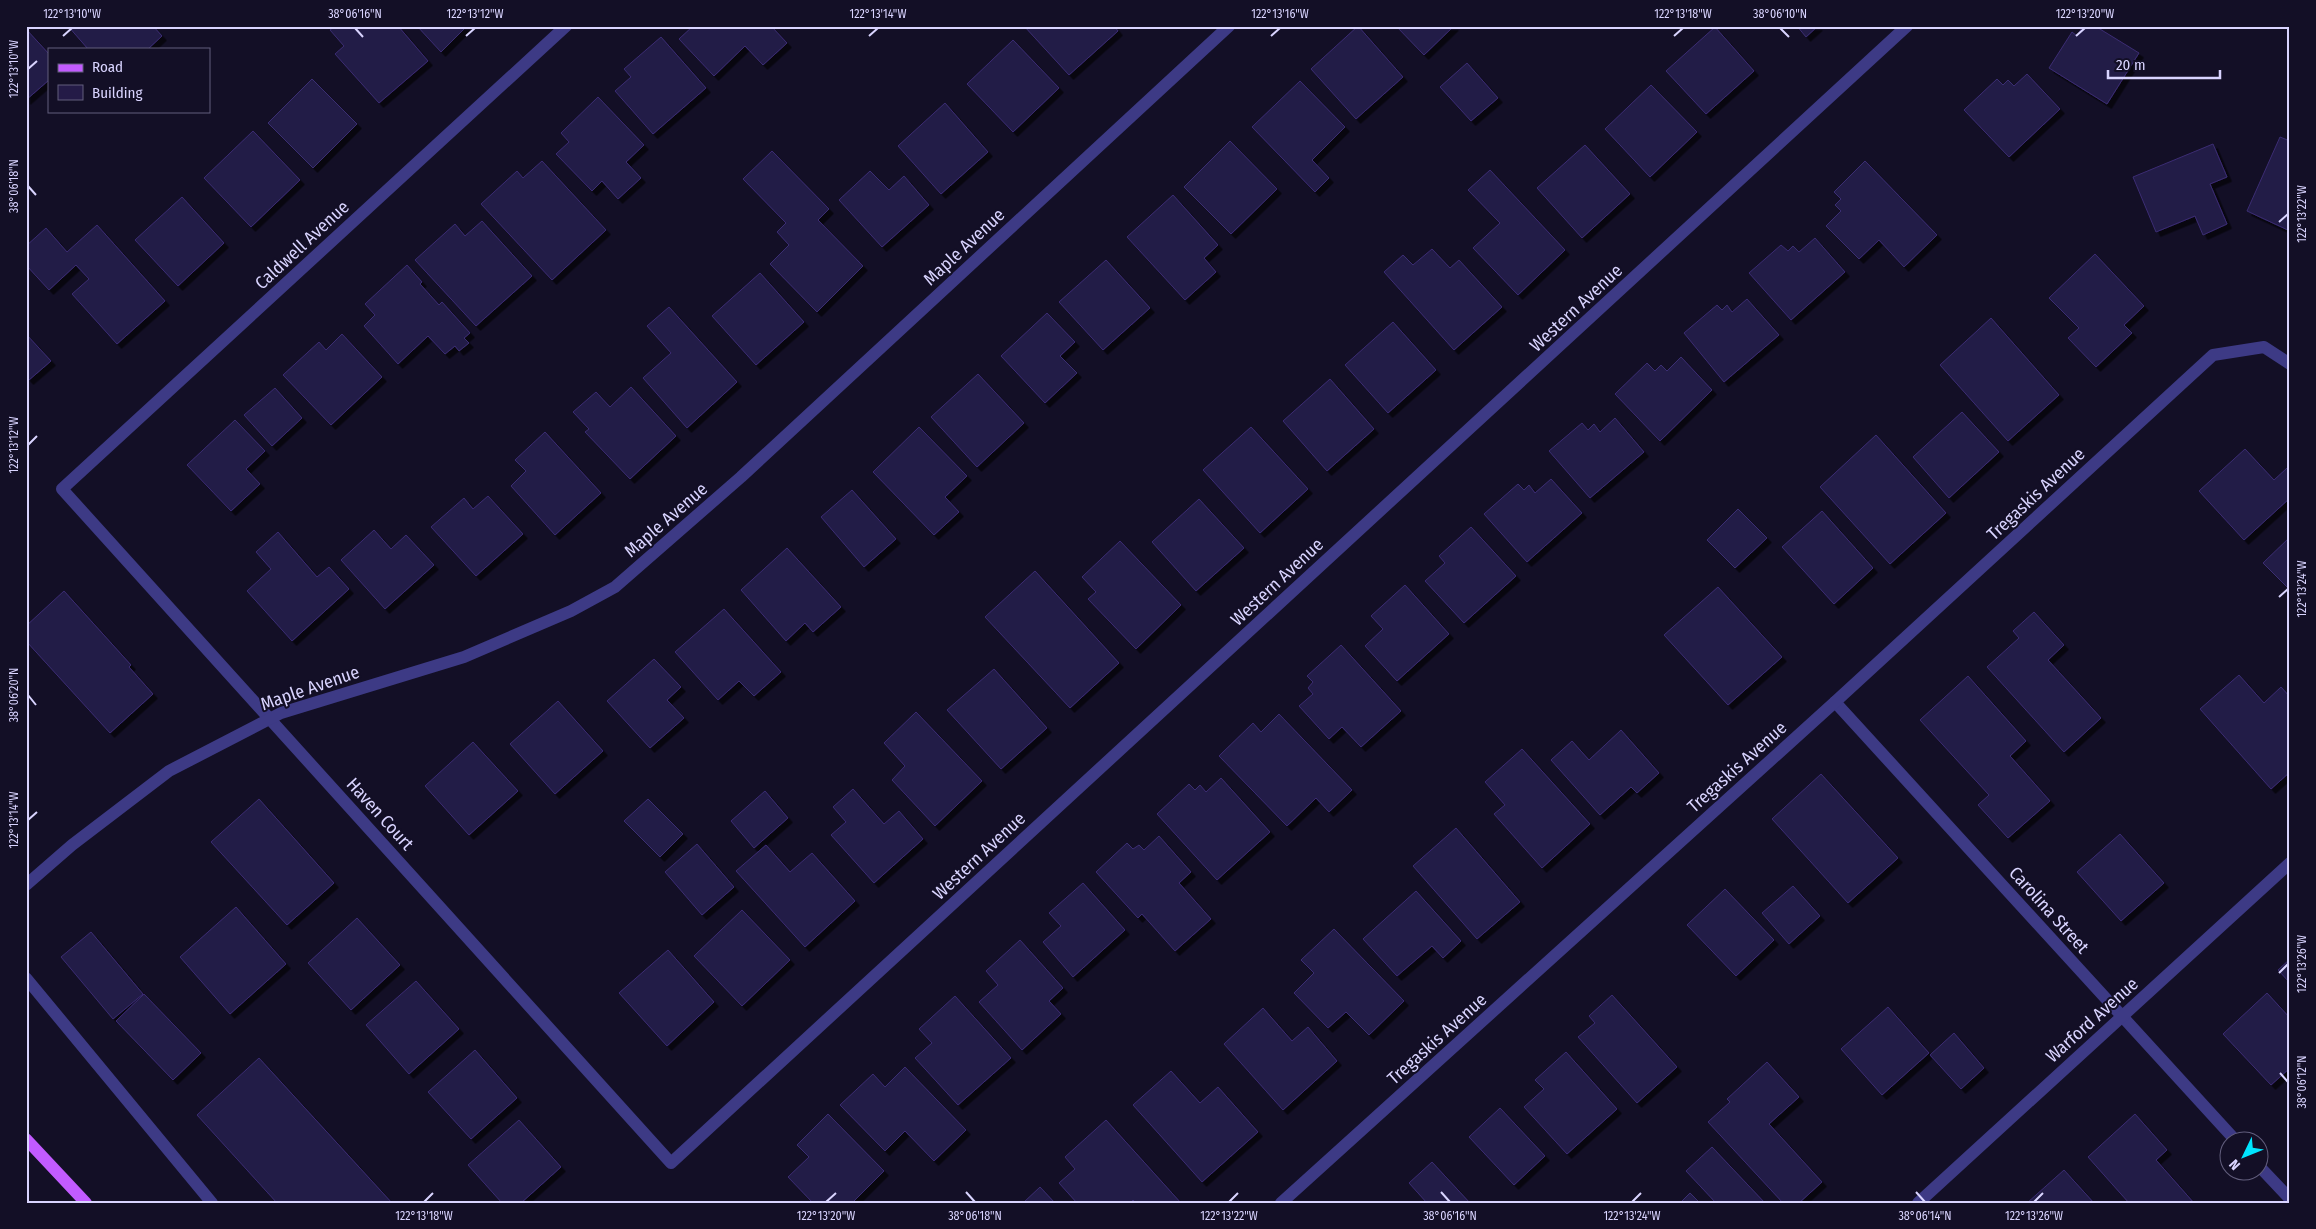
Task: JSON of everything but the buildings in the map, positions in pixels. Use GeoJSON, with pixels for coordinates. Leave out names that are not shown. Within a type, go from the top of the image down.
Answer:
{"type":"FeatureCollection","features":[{"type":"Feature","properties":{"kind":"main road"},"geometry":{"type":"LineString","coordinates":[[26,1139],[86,1203]]}},
{"type":"Feature","properties":{"kind":"street","name":"Caldwell Avenue"},"geometry":{"type":"LineString","coordinates":[[62,489],[566,26]]}},
{"type":"Feature","properties":{"kind":"street","name":"Maple Avenue"},"geometry":{"type":"LineString","coordinates":[[26,885],[72,845],[169,771],[281,713],[464,657],[571,611],[616,587],[741,477],[1229,26]]}},
{"type":"Feature","properties":{"kind":"street","name":"Western Avenue"},"geometry":{"type":"LineString","coordinates":[[671,1163],[1907,26]]}},
{"type":"Feature","properties":{"kind":"street","name":"Tregaskis Avenue"},"geometry":{"type":"LineString","coordinates":[[1281,1203],[1835,702],[2213,355],[2264,347],[2290,364]]}},
{"type":"Feature","properties":{"kind":"street","name":"Haven Court"},"geometry":{"type":"LineString","coordinates":[[62,489],[671,1163]]}},
{"type":"Feature","properties":{"kind":"street","name":"Carolina Street"},"geometry":{"type":"LineString","coordinates":[[1835,702],[2228,1132]]}},
{"type":"Feature","properties":{"kind":"street","name":"Warford Avenue"},"geometry":{"type":"LineString","coordinates":[[1918,1203],[2290,863]]}},
{"type":"Feature","properties":{"kind":"street"},"geometry":{"type":"LineString","coordinates":[[26,978],[212,1203]]}},
{"type":"Feature","properties":{"kind":"street"},"geometry":{"type":"LineString","coordinates":[[2268,1176],[2290,1199]]}}]}
